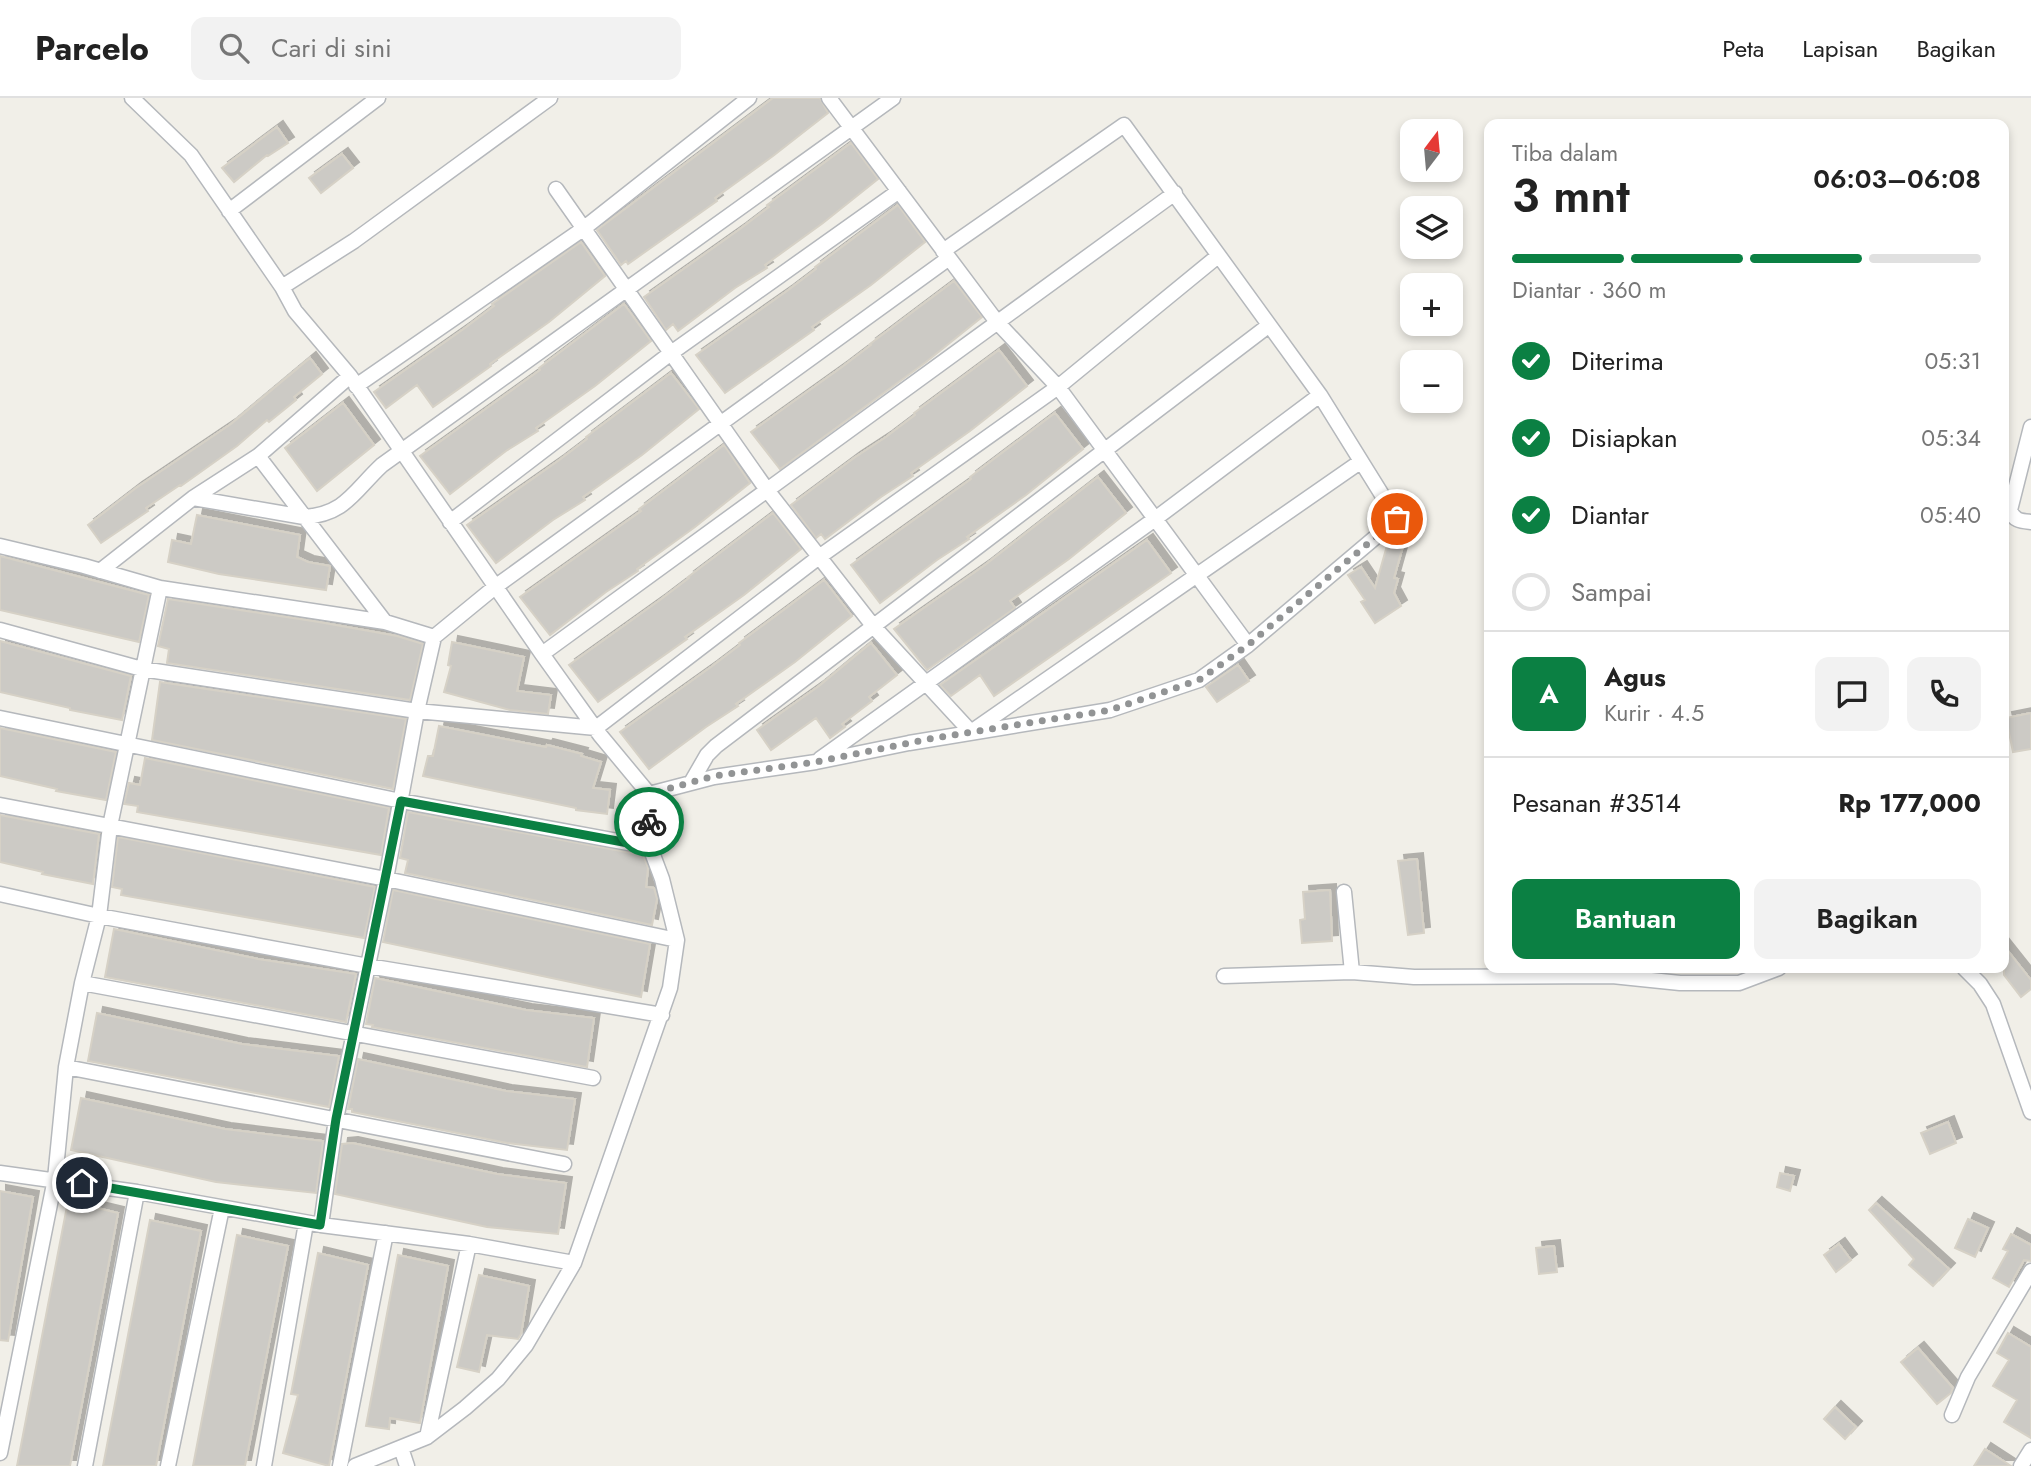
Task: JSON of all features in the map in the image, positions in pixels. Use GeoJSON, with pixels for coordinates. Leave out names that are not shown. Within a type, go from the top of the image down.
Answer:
{"type":"FeatureCollection","features":[{"type":"Feature","properties":{"kind":"street"},"geometry":{"type":"LineString","coordinates":[[132,98],[191,155],[282,287],[295,311],[353,381],[542,654],[649,794],[650,847],[662,879],[677,940],[674,972],[662,1015],[574,1263],[519,1353],[498,1379],[427,1437],[355,1466]]}},
{"type":"Feature","properties":{"kind":"street"},"geometry":{"type":"LineString","coordinates":[[229,211],[378,98]]}},
{"type":"Feature","properties":{"kind":"street"},"geometry":{"type":"LineString","coordinates":[[282,287],[354,241],[550,98]]}},
{"type":"Feature","properties":{"kind":"street"},"geometry":{"type":"LineString","coordinates":[[100,571],[193,498],[258,456],[353,381],[583,229],[749,98]]}},
{"type":"Feature","properties":{"kind":"street"},"geometry":{"type":"LineString","coordinates":[[829,98],[997,323],[1058,387],[1248,645]]}},
{"type":"Feature","properties":{"kind":"street"},"geometry":{"type":"LineString","coordinates":[[193,498],[304,517],[320,516],[340,508],[351,500],[371,475],[892,98]]}},
{"type":"Feature","properties":{"kind":"street"},"geometry":{"type":"LineString","coordinates":[[264,1466],[434,637],[495,587],[1124,124],[1320,395],[1397,519],[1248,645],[1199,680],[1110,710],[971,732],[816,762],[692,780],[649,794]]}},
{"type":"Feature","properties":{"kind":"street"},"geometry":{"type":"LineString","coordinates":[[555,189],[767,490],[874,627],[971,732]]}},
{"type":"Feature","properties":{"kind":"street"},"geometry":{"type":"LineString","coordinates":[[450,522],[671,354],[899,191]]}},
{"type":"Feature","properties":{"kind":"street"},"geometry":{"type":"LineString","coordinates":[[542,654],[1175,193]]}},
{"type":"Feature","properties":{"kind":"street"},"geometry":{"type":"LineString","coordinates":[[0,630],[142,669],[417,711],[596,728],[819,557],[1058,387],[1218,256]]}},
{"type":"Feature","properties":{"kind":"street"},"geometry":{"type":"LineString","coordinates":[[692,780],[711,750],[1268,326]]}},
{"type":"Feature","properties":{"kind":"street"},"geometry":{"type":"LineString","coordinates":[[816,762],[1155,519],[1320,395]]}},
{"type":"Feature","properties":{"kind":"street"},"geometry":{"type":"LineString","coordinates":[[2031,427],[2010,510],[2012,516],[2018,520],[2031,522]]}},
{"type":"Feature","properties":{"kind":"street"},"geometry":{"type":"LineString","coordinates":[[258,456],[385,622]]}},
{"type":"Feature","properties":{"kind":"street"},"geometry":{"type":"LineString","coordinates":[[971,732],[1360,462]]}},
{"type":"Feature","properties":{"kind":"street"},"geometry":{"type":"LineString","coordinates":[[0,546],[160,588],[385,622],[434,637]]}},
{"type":"Feature","properties":{"kind":"street"},"geometry":{"type":"LineString","coordinates":[[0,1453],[55,1179],[66,1067],[82,983],[99,916],[110,825],[160,588]]}},
{"type":"Feature","properties":{"kind":"street"},"geometry":{"type":"LineString","coordinates":[[0,718],[401,801],[650,847]]}},
{"type":"Feature","properties":{"kind":"street"},"geometry":{"type":"LineString","coordinates":[[0,805],[386,879],[677,940]]}},
{"type":"Feature","properties":{"kind":"street"},"geometry":{"type":"LineString","coordinates":[[1344,892],[1352,972]]}},
{"type":"Feature","properties":{"kind":"street"},"geometry":{"type":"LineString","coordinates":[[0,894],[99,916],[368,966],[662,1015]]}},
{"type":"Feature","properties":{"kind":"street"},"geometry":{"type":"LineString","coordinates":[[1224,976],[1352,972],[1414,978],[1612,976],[1680,983],[1739,983],[1766,973]]}},
{"type":"Feature","properties":{"kind":"street"},"geometry":{"type":"LineString","coordinates":[[1969,973],[1993,1004],[2031,1112]]}},
{"type":"Feature","properties":{"kind":"street"},"geometry":{"type":"LineString","coordinates":[[82,983],[593,1078]]}},
{"type":"Feature","properties":{"kind":"street"},"geometry":{"type":"LineString","coordinates":[[66,1067],[564,1164]]}},
{"type":"Feature","properties":{"kind":"street"},"geometry":{"type":"LineString","coordinates":[[0,1173],[55,1179],[313,1224],[469,1244],[574,1263]]}},
{"type":"Feature","properties":{"kind":"street"},"geometry":{"type":"LineString","coordinates":[[85,1466],[137,1192]]}},
{"type":"Feature","properties":{"kind":"street"},"geometry":{"type":"LineString","coordinates":[[168,1466],[222,1208]]}},
{"type":"Feature","properties":{"kind":"street"},"geometry":{"type":"LineString","coordinates":[[340,1466],[386,1233]]}},
{"type":"Feature","properties":{"kind":"street"},"geometry":{"type":"LineString","coordinates":[[427,1437],[469,1244]]}},
{"type":"Feature","properties":{"kind":"street"},"geometry":{"type":"LineString","coordinates":[[1952,1415],[1968,1377],[2031,1271]]}},
{"type":"Feature","properties":{"kind":"street"},"geometry":{"type":"LineString","coordinates":[[401,1447],[407,1466]]}},
{"type":"Feature","properties":{"kind":"street"},"geometry":{"type":"LineString","coordinates":[[2021,1466],[2031,1450]]}},
{"type":"Feature","properties":{"kind":"building"},"geometry":{"type":"Polygon","coordinates":[[[773,98],[820,98],[828,113],[715,198],[717,201],[628,264],[626,261],[621,265],[597,230],[773,98]]]}},
{"type":"Feature","properties":{"kind":"building"},"geometry":{"type":"Polygon","coordinates":[[[277,127],[288,143],[267,155],[234,182],[222,168],[277,127]]]}},
{"type":"Feature","properties":{"kind":"building"},"geometry":{"type":"Polygon","coordinates":[[[851,143],[878,179],[765,265],[767,268],[735,288],[678,331],[673,324],[666,330],[644,297],[740,229],[769,207],[767,205],[851,143]]]}},
{"type":"Feature","properties":{"kind":"building"},"geometry":{"type":"Polygon","coordinates":[[[342,154],[353,168],[321,193],[309,178],[342,154]]]}},
{"type":"Feature","properties":{"kind":"building"},"geometry":{"type":"Polygon","coordinates":[[[898,205],[925,242],[812,327],[814,330],[725,393],[696,355],[787,291],[898,205]]]}},
{"type":"Feature","properties":{"kind":"building"},"geometry":{"type":"Polygon","coordinates":[[[581,242],[605,276],[549,322],[433,407],[417,385],[386,408],[374,392],[581,242]]]}},
{"type":"Feature","properties":{"kind":"building"},"geometry":{"type":"Polygon","coordinates":[[[954,281],[982,317],[926,362],[780,469],[751,432],[842,367],[954,281]]]}},
{"type":"Feature","properties":{"kind":"building"},"geometry":{"type":"Polygon","coordinates":[[[624,304],[651,341],[595,386],[536,428],[538,431],[506,451],[450,494],[420,456],[540,370],[539,368],[624,304]]]}},
{"type":"Feature","properties":{"kind":"building"},"geometry":{"type":"Polygon","coordinates":[[[999,350],[1027,386],[911,473],[913,476],[825,539],[821,534],[816,538],[791,505],[886,437],[999,350]]]}},
{"type":"Feature","properties":{"kind":"building"},"geometry":{"type":"Polygon","coordinates":[[[310,358],[322,374],[294,397],[296,400],[237,446],[146,508],[148,511],[101,543],[88,525],[136,488],[231,424],[310,358]]]}},
{"type":"Feature","properties":{"kind":"building"},"geometry":{"type":"Polygon","coordinates":[[[671,373],[699,409],[642,455],[583,497],[585,500],[553,520],[496,563],[467,525],[558,461],[671,373]]]}},
{"type":"Feature","properties":{"kind":"building"},"geometry":{"type":"Polygon","coordinates":[[[343,403],[374,445],[317,491],[285,448],[343,403]]]}},
{"type":"Feature","properties":{"kind":"building"},"geometry":{"type":"Polygon","coordinates":[[[1055,413],[1083,449],[1026,495],[967,537],[969,539],[880,603],[851,565],[971,479],[970,477],[1055,413]]]}},
{"type":"Feature","properties":{"kind":"building"},"geometry":{"type":"Polygon","coordinates":[[[724,445],[750,483],[637,569],[638,571],[550,635],[520,597],[641,511],[639,509],[724,445]]]}},
{"type":"Feature","properties":{"kind":"building"},"geometry":{"type":"Polygon","coordinates":[[[1098,477],[1126,513],[1069,559],[1010,601],[1015,608],[927,670],[894,629],[985,565],[1098,477]]]}},
{"type":"Feature","properties":{"kind":"building"},"geometry":{"type":"Polygon","coordinates":[[[773,513],[801,549],[744,595],[685,637],[687,639],[598,702],[569,665],[660,600],[773,513]]]}},
{"type":"Feature","properties":{"kind":"building"},"geometry":{"type":"Polygon","coordinates":[[[197,515],[300,535],[297,557],[330,566],[326,590],[219,574],[168,562],[172,540],[191,544],[197,515]]]}},
{"type":"Feature","properties":{"kind":"building"},"geometry":{"type":"Polygon","coordinates":[[[1147,540],[1171,573],[994,696],[980,675],[951,696],[940,685],[1147,540]]]}},
{"type":"Feature","properties":{"kind":"building"},"geometry":{"type":"Polygon","coordinates":[[[1388,542],[1403,546],[1394,578],[1398,579],[1394,593],[1401,606],[1375,623],[1361,602],[1365,600],[1348,575],[1361,567],[1375,588],[1388,542]]]}},
{"type":"Feature","properties":{"kind":"building"},"geometry":{"type":"Polygon","coordinates":[[[0,556],[149,595],[139,642],[0,610],[0,556]]]}},
{"type":"Feature","properties":{"kind":"building"},"geometry":{"type":"Polygon","coordinates":[[[824,580],[852,616],[795,662],[736,704],[738,706],[649,769],[620,732],[711,667],[824,580]]]}},
{"type":"Feature","properties":{"kind":"building"},"geometry":{"type":"Polygon","coordinates":[[[168,599],[319,622],[397,636],[423,644],[410,700],[167,663],[169,649],[158,646],[168,599]]]}},
{"type":"Feature","properties":{"kind":"building"},"geometry":{"type":"Polygon","coordinates":[[[0,641],[131,676],[122,720],[0,692],[0,641]]]}},
{"type":"Feature","properties":{"kind":"building"},"geometry":{"type":"Polygon","coordinates":[[[452,642],[524,657],[517,691],[551,695],[548,714],[510,710],[444,692],[451,666],[448,665],[452,642]]]}},
{"type":"Feature","properties":{"kind":"building"},"geometry":{"type":"Polygon","coordinates":[[[871,643],[897,675],[869,697],[872,701],[842,724],[845,727],[830,738],[816,718],[771,750],[757,730],[819,686],[871,643]]]}},
{"type":"Feature","properties":{"kind":"building"},"geometry":{"type":"Polygon","coordinates":[[[1238,665],[1249,681],[1217,702],[1206,687],[1238,665]]]}},
{"type":"Feature","properties":{"kind":"building"},"geometry":{"type":"Polygon","coordinates":[[[160,682],[406,719],[393,789],[152,740],[160,682]]]}},
{"type":"Feature","properties":{"kind":"building"},"geometry":{"type":"Polygon","coordinates":[[[2031,713],[2031,749],[2013,752],[2009,717],[2031,713]]]}},
{"type":"Feature","properties":{"kind":"building"},"geometry":{"type":"Polygon","coordinates":[[[439,726],[546,747],[547,745],[601,762],[593,788],[610,790],[607,814],[576,810],[423,776],[428,756],[433,756],[439,726]]]}},
{"type":"Feature","properties":{"kind":"building"},"geometry":{"type":"Polygon","coordinates":[[[0,728],[116,752],[106,800],[56,791],[57,789],[0,776],[0,728]]]}},
{"type":"Feature","properties":{"kind":"building"},"geometry":{"type":"Polygon","coordinates":[[[145,758],[389,808],[381,855],[137,812],[138,806],[124,804],[129,783],[140,785],[145,758]]]}},
{"type":"Feature","properties":{"kind":"building"},"geometry":{"type":"Polygon","coordinates":[[[408,812],[643,855],[648,868],[646,887],[654,888],[657,899],[652,925],[405,873],[408,860],[400,858],[408,812]]]}},
{"type":"Feature","properties":{"kind":"building"},"geometry":{"type":"Polygon","coordinates":[[[0,815],[99,834],[93,884],[0,862],[0,815]]]}},
{"type":"Feature","properties":{"kind":"building"},"geometry":{"type":"Polygon","coordinates":[[[118,837],[375,887],[364,938],[121,895],[122,889],[112,887],[118,837]]]}},
{"type":"Feature","properties":{"kind":"building"},"geometry":{"type":"Polygon","coordinates":[[[1417,859],[1424,933],[1408,935],[1398,861],[1417,859]]]}},
{"type":"Feature","properties":{"kind":"building"},"geometry":{"type":"Polygon","coordinates":[[[393,890],[650,944],[641,997],[383,942],[393,890]]]}},
{"type":"Feature","properties":{"kind":"building"},"geometry":{"type":"Polygon","coordinates":[[[1330,890],[1332,941],[1302,943],[1300,920],[1305,919],[1303,892],[1330,890]]]}},
{"type":"Feature","properties":{"kind":"building"},"geometry":{"type":"Polygon","coordinates":[[[114,929],[258,959],[356,974],[346,1022],[105,977],[114,929]]]}},
{"type":"Feature","properties":{"kind":"building"},"geometry":{"type":"Polygon","coordinates":[[[2009,952],[2031,980],[2031,989],[2021,997],[2004,975],[2009,973],[2009,952]]]}},
{"type":"Feature","properties":{"kind":"building"},"geometry":{"type":"Polygon","coordinates":[[[375,978],[526,1010],[594,1018],[587,1067],[372,1027],[373,1025],[366,1024],[375,978]]]}},
{"type":"Feature","properties":{"kind":"building"},"geometry":{"type":"Polygon","coordinates":[[[97,1013],[242,1044],[339,1056],[329,1107],[88,1061],[97,1013]]]}},
{"type":"Feature","properties":{"kind":"building"},"geometry":{"type":"Polygon","coordinates":[[[358,1059],[506,1091],[575,1099],[567,1150],[507,1143],[352,1112],[352,1109],[348,1109],[358,1059]]]}},
{"type":"Feature","properties":{"kind":"building"},"geometry":{"type":"Polygon","coordinates":[[[81,1098],[225,1129],[323,1141],[316,1193],[216,1182],[71,1150],[81,1098]]]}},
{"type":"Feature","properties":{"kind":"building"},"geometry":{"type":"Polygon","coordinates":[[[1948,1122],[1956,1143],[1930,1154],[1921,1133],[1948,1122]]]}},
{"type":"Feature","properties":{"kind":"building"},"geometry":{"type":"Polygon","coordinates":[[[352,1143],[497,1174],[566,1183],[558,1234],[487,1227],[335,1194],[342,1144],[352,1143]]]}},
{"type":"Feature","properties":{"kind":"building"},"geometry":{"type":"Polygon","coordinates":[[[1780,1173],[1794,1176],[1790,1191],[1777,1187],[1780,1173]]]}},
{"type":"Feature","properties":{"kind":"building"},"geometry":{"type":"Polygon","coordinates":[[[0,1191],[33,1197],[8,1341],[0,1340],[0,1191]]]}},
{"type":"Feature","properties":{"kind":"building"},"geometry":{"type":"Polygon","coordinates":[[[68,1201],[118,1213],[70,1466],[17,1466],[68,1201]]]}},
{"type":"Feature","properties":{"kind":"building"},"geometry":{"type":"Polygon","coordinates":[[[1876,1203],[1949,1269],[1933,1286],[1909,1265],[1914,1259],[1869,1210],[1876,1203]]]}},
{"type":"Feature","properties":{"kind":"building"},"geometry":{"type":"Polygon","coordinates":[[[1968,1219],[1988,1228],[1975,1257],[1955,1248],[1968,1219]]]}},
{"type":"Feature","properties":{"kind":"building"},"geometry":{"type":"Polygon","coordinates":[[[150,1220],[201,1231],[156,1466],[103,1466],[150,1220]]]}},
{"type":"Feature","properties":{"kind":"building"},"geometry":{"type":"Polygon","coordinates":[[[2011,1234],[2031,1245],[2031,1261],[2024,1260],[2009,1287],[1993,1278],[2008,1251],[2003,1249],[2011,1234]]]}},
{"type":"Feature","properties":{"kind":"building"},"geometry":{"type":"Polygon","coordinates":[[[237,1235],[288,1246],[245,1466],[193,1466],[237,1235]]]}},
{"type":"Feature","properties":{"kind":"building"},"geometry":{"type":"Polygon","coordinates":[[[1839,1244],[1851,1260],[1836,1272],[1824,1255],[1839,1244]]]}},
{"type":"Feature","properties":{"kind":"building"},"geometry":{"type":"Polygon","coordinates":[[[1554,1246],[1557,1272],[1539,1274],[1536,1248],[1554,1246]]]}},
{"type":"Feature","properties":{"kind":"building"},"geometry":{"type":"Polygon","coordinates":[[[318,1253],[368,1265],[329,1466],[283,1453],[298,1395],[291,1394],[318,1253]]]}},
{"type":"Feature","properties":{"kind":"building"},"geometry":{"type":"Polygon","coordinates":[[[398,1255],[448,1266],[420,1423],[390,1418],[389,1429],[366,1426],[398,1255]]]}},
{"type":"Feature","properties":{"kind":"building"},"geometry":{"type":"Polygon","coordinates":[[[479,1275],[529,1286],[521,1334],[518,1339],[487,1335],[479,1372],[457,1367],[479,1275]]]}},
{"type":"Feature","properties":{"kind":"building"},"geometry":{"type":"Polygon","coordinates":[[[2008,1333],[2031,1347],[2031,1438],[2004,1422],[2017,1400],[1993,1386],[2009,1360],[1997,1353],[2008,1333]]]}},
{"type":"Feature","properties":{"kind":"building"},"geometry":{"type":"Polygon","coordinates":[[[1918,1348],[1953,1388],[1951,1393],[1937,1404],[1901,1362],[1918,1348]]]}},
{"type":"Feature","properties":{"kind":"building"},"geometry":{"type":"Polygon","coordinates":[[[1835,1407],[1856,1427],[1845,1439],[1824,1419],[1835,1407]]]}},
{"type":"Feature","properties":{"kind":"building"},"geometry":{"type":"Polygon","coordinates":[[[1985,1449],[2011,1466],[1974,1466],[1985,1449]]]}},
{"type":"Feature","properties":{"kind":"way so far"},"geometry":{"type":"LineString","coordinates":[[649,822],[649,794],[692,780],[816,762],[929,739],[1110,710],[1199,680],[1248,645],[1397,519]]}},
{"type":"Feature","properties":{"kind":"route"},"geometry":{"type":"LineString","coordinates":[[82,1183],[320,1225],[336,1119],[401,801],[650,847],[649,822]]}}]}
